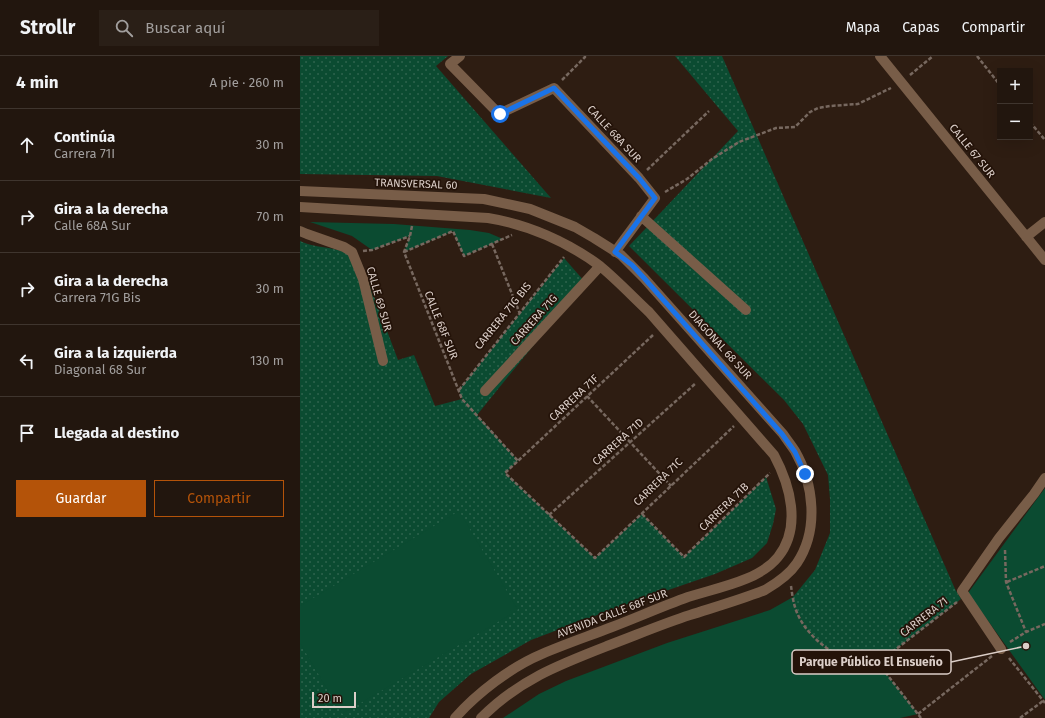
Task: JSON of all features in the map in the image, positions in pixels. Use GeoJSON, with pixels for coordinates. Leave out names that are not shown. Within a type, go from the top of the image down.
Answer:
{"type":"FeatureCollection","features":[{"type":"Feature","properties":{"kind":"street"},"geometry":{"type":"LineString","coordinates":[[460,56],[450,64],[500,114],[554,88]]}},
{"type":"Feature","properties":{"kind":"street","name":"CALLE 67 SUR"},"geometry":{"type":"LineString","coordinates":[[880,56],[1045,260]]}},
{"type":"Feature","properties":{"kind":"street","name":"CALLE 68A SUR"},"geometry":{"type":"LineString","coordinates":[[554,88],[639,178],[655,198]]}},
{"type":"Feature","properties":{"kind":"street","name":"TRANSVERSAL 60"},"geometry":{"type":"LineString","coordinates":[[300,191],[484,199],[530,208]]}},
{"type":"Feature","properties":{"kind":"street"},"geometry":{"type":"LineString","coordinates":[[615,252],[655,198]]}},
{"type":"Feature","properties":{"kind":"street"},"geometry":{"type":"LineString","coordinates":[[300,207],[468,216],[501,220],[529,228],[572,248],[600,266]]}},
{"type":"Feature","properties":{"kind":"street","name":"DIAGONAL 68 SUR"},"geometry":{"type":"LineString","coordinates":[[530,208],[575,227],[615,252],[632,265],[782,434],[795,452],[805,474],[810,496],[812,518],[809,539],[803,554],[789,573]]}},
{"type":"Feature","properties":{"kind":"street"},"geometry":{"type":"LineString","coordinates":[[641,216],[746,310]]}},
{"type":"Feature","properties":{"kind":"street"},"geometry":{"type":"LineString","coordinates":[[1026,237],[1045,222]]}},
{"type":"Feature","properties":{"kind":"street"},"geometry":{"type":"LineString","coordinates":[[300,231],[344,247],[352,252]]}},
{"type":"Feature","properties":{"kind":"street","name":"CALLE 69 SUR"},"geometry":{"type":"LineString","coordinates":[[352,252],[363,279],[383,361]]}},
{"type":"Feature","properties":{"kind":"street","name":"CARRERA 71G"},"geometry":{"type":"LineString","coordinates":[[486,391],[600,266]]}},
{"type":"Feature","properties":{"kind":"street","name":"AVENIDA CALLE 68F SUR"},"geometry":{"type":"LineString","coordinates":[[455,718],[479,694],[498,680],[540,654],[687,598],[749,578],[778,558],[785,547],[791,531],[792,516],[789,496],[783,472],[774,455],[649,312],[600,266]]}},
{"type":"Feature","properties":{"kind":"street"},"geometry":{"type":"LineString","coordinates":[[1001,649],[962,591],[1004,531],[1045,478]]}},
{"type":"Feature","properties":{"kind":"street"},"geometry":{"type":"LineString","coordinates":[[481,718],[496,703],[518,687],[541,674],[659,626],[765,590],[789,573]]}},
{"type":"Feature","properties":{"kind":"path"},"geometry":{"type":"LineString","coordinates":[[554,88],[585,56]]}},
{"type":"Feature","properties":{"kind":"path"},"geometry":{"type":"LineString","coordinates":[[655,198],[687,179],[712,159],[739,142],[776,128],[795,127],[810,112],[818,108],[858,104],[901,82],[933,56]]}},
{"type":"Feature","properties":{"kind":"path"},"geometry":{"type":"LineString","coordinates":[[977,56],[997,81]]}},
{"type":"Feature","properties":{"kind":"path"},"geometry":{"type":"LineString","coordinates":[[639,178],[709,111]]}},
{"type":"Feature","properties":{"kind":"path"},"geometry":{"type":"LineString","coordinates":[[1033,126],[1045,140]]}},
{"type":"Feature","properties":{"kind":"path"},"geometry":{"type":"LineString","coordinates":[[404,252],[453,231],[464,256],[503,239]]}},
{"type":"Feature","properties":{"kind":"path"},"geometry":{"type":"LineString","coordinates":[[352,252],[372,250],[410,236],[404,252]]}},
{"type":"Feature","properties":{"kind":"path"},"geometry":{"type":"LineString","coordinates":[[492,244],[520,315]]}},
{"type":"Feature","properties":{"kind":"path","name":"CALLE 68F SUR"},"geometry":{"type":"LineString","coordinates":[[404,252],[462,399],[518,461]]}},
{"type":"Feature","properties":{"kind":"path","name":"CARRERA 71G BIS"},"geometry":{"type":"LineString","coordinates":[[459,390],[566,256]]}},
{"type":"Feature","properties":{"kind":"path","name":"CARRERA 71F"},"geometry":{"type":"LineString","coordinates":[[549,515],[505,473],[653,334]]}},
{"type":"Feature","properties":{"kind":"path","name":"CARRERA 71D"},"geometry":{"type":"LineString","coordinates":[[549,515],[698,380]]}},
{"type":"Feature","properties":{"kind":"path"},"geometry":{"type":"LineString","coordinates":[[587,396],[671,486]]}},
{"type":"Feature","properties":{"kind":"path","name":"CARRERA 71C"},"geometry":{"type":"LineString","coordinates":[[549,515],[595,558],[738,422]]}},
{"type":"Feature","properties":{"kind":"path","name":"CARRERA 71B"},"geometry":{"type":"LineString","coordinates":[[642,514],[684,557],[775,468]]}},
{"type":"Feature","properties":{"kind":"path"},"geometry":{"type":"LineString","coordinates":[[1004,531],[1006,582],[1026,632]]}},
{"type":"Feature","properties":{"kind":"path"},"geometry":{"type":"LineString","coordinates":[[1006,582],[1045,566]]}},
{"type":"Feature","properties":{"kind":"path"},"geometry":{"type":"LineString","coordinates":[[789,573],[795,608],[803,624],[813,636],[832,652],[849,661],[868,664],[878,663],[922,718]]}},
{"type":"Feature","properties":{"kind":"path","name":"CARRERA 71"},"geometry":{"type":"LineString","coordinates":[[878,663],[961,599]]}},
{"type":"Feature","properties":{"kind":"path"},"geometry":{"type":"LineString","coordinates":[[918,714],[1001,649],[1026,632],[1045,624]]}},
{"type":"Feature","properties":{"kind":"path"},"geometry":{"type":"LineString","coordinates":[[1020,718],[1043,700]]}},
{"type":"Feature","properties":{"kind":"green space"},"geometry":{"type":"Polygon","coordinates":[[[300,56],[448,56],[436,66],[551,198],[437,176],[300,174],[300,56]]]}},
{"type":"Feature","properties":{"kind":"green space"},"geometry":{"type":"Polygon","coordinates":[[[675,56],[722,56],[955,589],[961,599],[878,663],[863,663],[849,660],[836,654],[813,636],[797,611],[793,597],[815,570],[830,533],[828,475],[803,424],[784,400],[629,246],[738,131],[675,56]]]}},
{"type":"Feature","properties":{"kind":"green space"},"geometry":{"type":"Polygon","coordinates":[[[310,222],[394,224],[470,230],[489,233],[503,239],[464,256],[453,231],[404,252],[410,236],[372,250],[352,236],[310,222]]]}},
{"type":"Feature","properties":{"kind":"green space"},"geometry":{"type":"Polygon","coordinates":[[[300,241],[338,250],[353,256],[361,262],[398,360],[414,355],[435,406],[462,399],[459,390],[564,258],[585,282],[477,415],[518,461],[505,473],[595,558],[642,514],[684,557],[766,477],[776,509],[767,543],[752,558],[715,574],[613,609],[531,640],[471,674],[439,702],[429,718],[300,718],[300,241]]]}},
{"type":"Feature","properties":{"kind":"green space"},"geometry":{"type":"Polygon","coordinates":[[[1045,488],[1045,700],[968,593],[1045,488]]]}},
{"type":"Feature","properties":{"kind":"green space"},"geometry":{"type":"Polygon","coordinates":[[[459,511],[518,610],[342,714],[300,643],[300,606],[459,511]]]}},
{"type":"Feature","properties":{"kind":"green space"},"geometry":{"type":"Polygon","coordinates":[[[793,597],[797,611],[813,636],[836,654],[849,660],[863,663],[878,663],[918,714],[900,718],[503,718],[539,694],[566,681],[667,643],[770,610],[793,597]]]}},
{"type":"Feature","properties":{"kind":"place","name":"Parque Público El Ensueño"},"geometry":{"type":"Point","coordinates":[1026,646]}},
{"type":"Feature","properties":{"kind":"route"},"geometry":{"type":"LineString","coordinates":[[500,114],[554,88],[639,178],[655,198],[615,252],[621,255],[644,278],[782,434],[795,452],[805,474]]}}]}
